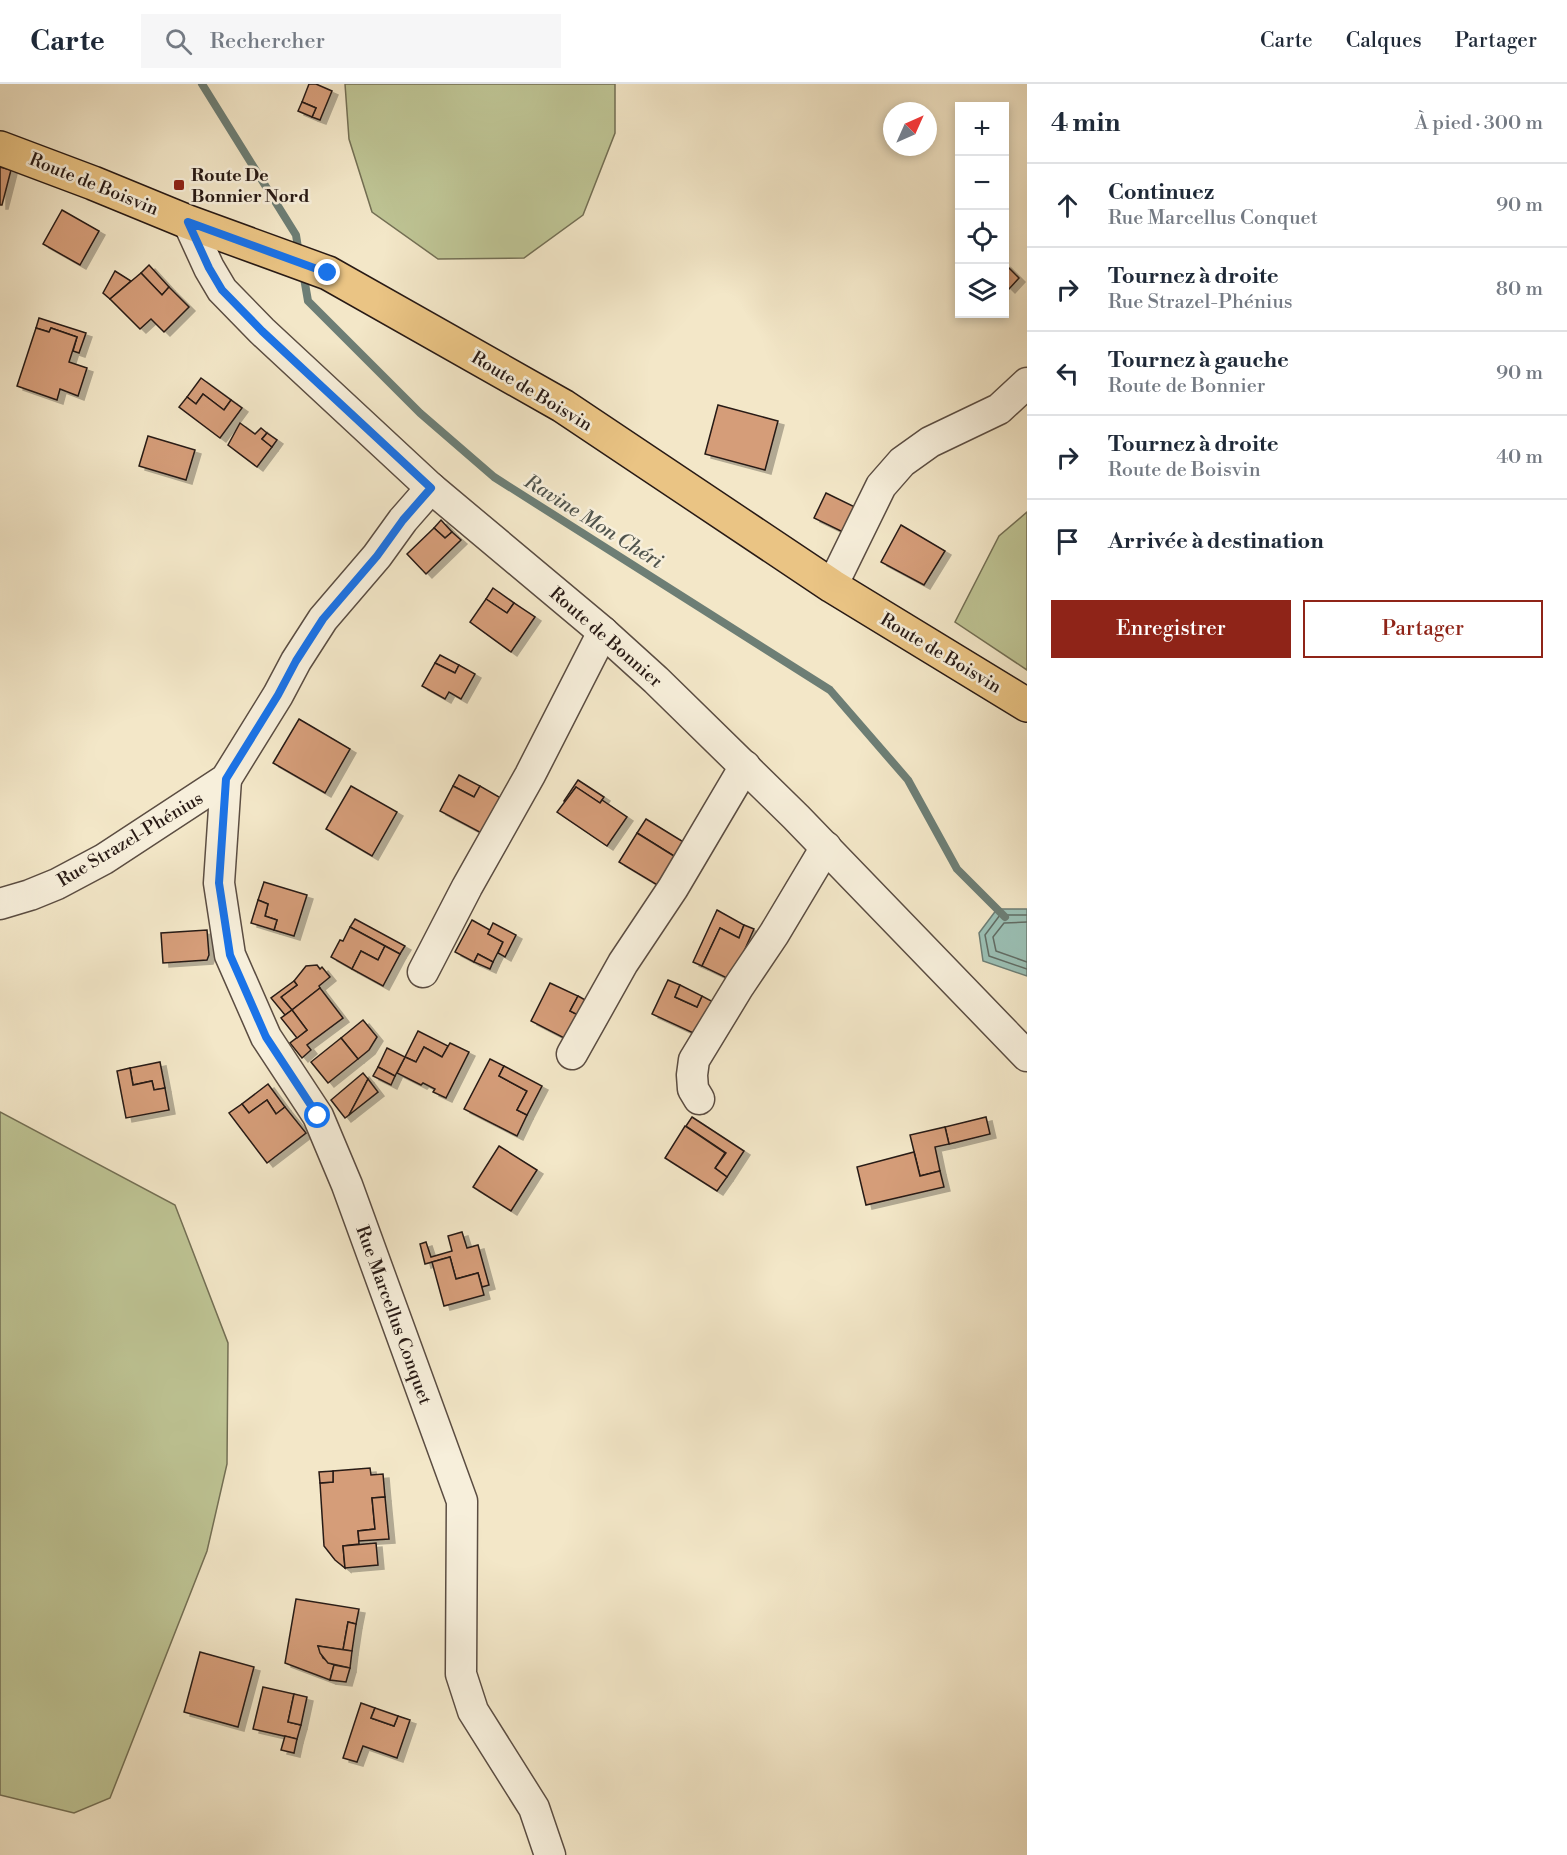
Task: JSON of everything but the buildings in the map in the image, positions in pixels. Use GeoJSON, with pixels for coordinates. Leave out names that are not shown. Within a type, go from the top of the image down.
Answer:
{"type":"FeatureCollection","features":[{"type":"Feature","properties":{"kind":"main road","name":"Route de Boisvin"},"geometry":{"type":"LineString","coordinates":[[0,148],[188,222],[321,270],[563,406],[832,586],[1027,705]]}},
{"type":"Feature","properties":{"kind":"street","name":"Route de Bonnier"},"geometry":{"type":"LineString","coordinates":[[188,222],[222,290],[262,331],[431,488],[603,632],[665,688],[826,847],[1027,1056]]}},
{"type":"Feature","properties":{"kind":"street"},"geometry":{"type":"LineString","coordinates":[[832,586],[881,486],[902,462],[930,442],[999,409],[1027,384]]}},
{"type":"Feature","properties":{"kind":"street","name":"Rue Strazel-Phénius"},"geometry":{"type":"LineString","coordinates":[[0,904],[57,884],[104,859],[226,779],[323,619],[431,488]]}},
{"type":"Feature","properties":{"kind":"street"},"geometry":{"type":"LineString","coordinates":[[423,972],[467,887],[530,775],[603,632]]}},
{"type":"Feature","properties":{"kind":"street"},"geometry":{"type":"LineString","coordinates":[[572,1054],[623,963],[673,888],[745,766]]}},
{"type":"Feature","properties":{"kind":"street","name":"Rue Marcellus Conquet"},"geometry":{"type":"LineString","coordinates":[[226,779],[219,883],[230,955],[266,1037],[318,1116],[347,1185],[462,1501],[461,1674],[473,1710],[534,1808],[550,1855]]}},
{"type":"Feature","properties":{"kind":"street"},"geometry":{"type":"LineString","coordinates":[[699,1099],[693,1089],[694,1060],[826,847]]}},
{"type":"Feature","properties":{"kind":"green space"},"geometry":{"type":"Polygon","coordinates":[[[345,84],[615,84],[615,133],[583,215],[524,258],[438,259],[372,212],[349,139],[345,84]]]}},
{"type":"Feature","properties":{"kind":"green space"},"geometry":{"type":"Polygon","coordinates":[[[1027,512],[1027,670],[955,622],[999,536],[1027,512]]]}},
{"type":"Feature","properties":{"kind":"green space"},"geometry":{"type":"Polygon","coordinates":[[[0,1112],[175,1205],[228,1343],[227,1464],[207,1551],[110,1798],[74,1813],[0,1795],[0,1112]]]}},
{"type":"Feature","properties":{"kind":"water"},"geometry":{"type":"Polygon","coordinates":[[[997,909],[1027,909],[1027,976],[983,961],[979,933],[997,909]]]}},
{"type":"Feature","properties":{"kind":"waterway","name":"Ravine Mon Chéri"},"geometry":{"type":"LineString","coordinates":[[202,84],[296,235],[299,254]]}},
{"type":"Feature","properties":{"kind":"waterway","name":"Ravine Mon Chéri"},"geometry":{"type":"LineString","coordinates":[[303,272],[308,301],[420,413],[494,477],[830,690],[908,780],[957,869],[1005,917]]}},
{"type":"Feature","properties":{"kind":"place","name":"Route De Bonnier Nord"},"geometry":{"type":"Point","coordinates":[179,185]}},
{"type":"Feature","properties":{"kind":"route"},"geometry":{"type":"LineString","coordinates":[[318,1116],[266,1037],[230,955],[219,883],[226,779],[323,619],[431,488],[262,331],[222,290],[188,222],[328,273]]}}]}
